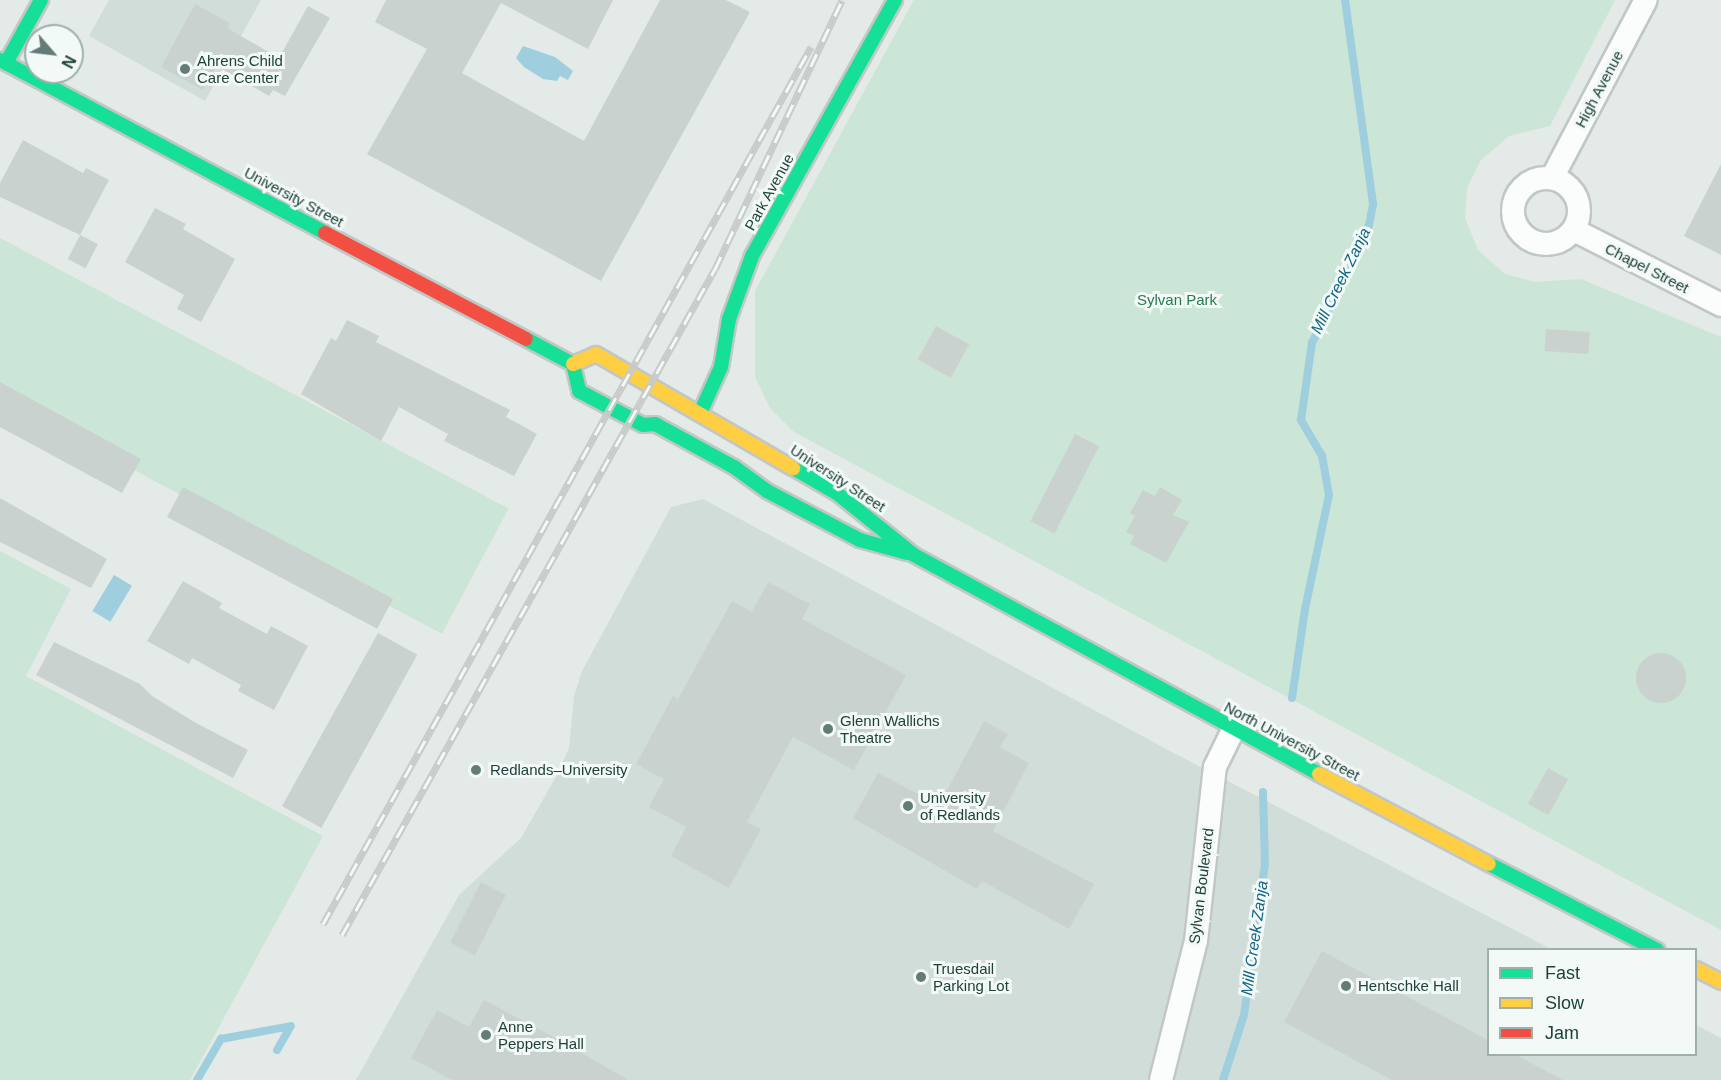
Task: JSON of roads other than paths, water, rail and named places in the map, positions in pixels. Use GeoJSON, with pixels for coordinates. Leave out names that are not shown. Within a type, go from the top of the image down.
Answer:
{"type":"FeatureCollection","features":[{"type":"Feature","properties":{"kind":"main road"},"geometry":{"type":"LineString","coordinates":[[2,66],[41,0]]}},
{"type":"Feature","properties":{"kind":"main road","name":"Park Avenue"},"geometry":{"type":"LineString","coordinates":[[701,411],[721,367],[729,319],[752,256],[895,0]]}},
{"type":"Feature","properties":{"kind":"main road","name":"University Street"},"geometry":{"type":"LineString","coordinates":[[2,66],[573,364],[596,354],[701,411],[838,494],[914,555]]}},
{"type":"Feature","properties":{"kind":"main road"},"geometry":{"type":"LineString","coordinates":[[573,364],[579,391],[643,425],[655,424],[734,467],[767,491],[860,540],[914,555]]}},
{"type":"Feature","properties":{"kind":"main road","name":"North University Street"},"geometry":{"type":"LineString","coordinates":[[914,555],[1491,866],[1653,948]]}},
{"type":"Feature","properties":{"kind":"main road"},"geometry":{"type":"LineString","coordinates":[[1697,970],[1721,982]]}},
{"type":"Feature","properties":{"kind":"street","name":"High Avenue"},"geometry":{"type":"LineString","coordinates":[[1552,178],[1646,0]]}},
{"type":"Feature","properties":{"kind":"street"},"geometry":{"type":"LineString","coordinates":[[1552,178],[1571,189],[1580,209],[1574,230],[1566,238],[1545,245],[1534,243],[1518,229],[1513,208],[1522,188],[1530,182],[1552,178]]}},
{"type":"Feature","properties":{"kind":"street","name":"Chapel Street"},"geometry":{"type":"LineString","coordinates":[[1574,230],[1721,305]]}},
{"type":"Feature","properties":{"kind":"street","name":"Sylvan Boulevard"},"geometry":{"type":"LineString","coordinates":[[1161,1080],[1196,941],[1215,767],[1234,728]]}},
{"type":"Feature","properties":{"kind":"water"},"geometry":{"type":"Polygon","coordinates":[[[523,46],[555,57],[573,71],[568,80],[560,76],[557,81],[543,79],[524,67],[516,58],[523,46]]]}},
{"type":"Feature","properties":{"kind":"water"},"geometry":{"type":"Polygon","coordinates":[[[114,575],[132,586],[110,622],[92,611],[114,575]]]}},
{"type":"Feature","properties":{"kind":"waterway","name":"Mill Creek Zanja"},"geometry":{"type":"LineString","coordinates":[[1292,698],[1305,609],[1329,495],[1322,456],[1301,420],[1312,343],[1369,225],[1373,204],[1345,0]]}},
{"type":"Feature","properties":{"kind":"waterway","name":"Mill Creek Zanja"},"geometry":{"type":"LineString","coordinates":[[1223,1080],[1244,1015],[1265,864],[1263,792]]}},
{"type":"Feature","properties":{"kind":"waterway"},"geometry":{"type":"LineString","coordinates":[[197,1080],[221,1039],[291,1026]]}},
{"type":"Feature","properties":{"kind":"waterway"},"geometry":{"type":"LineString","coordinates":[[277,1050],[289,1029]]}},
{"type":"Feature","properties":{"kind":"railway"},"geometry":{"type":"LineString","coordinates":[[342,935],[715,269],[842,0]]}},
{"type":"Feature","properties":{"kind":"railway"},"geometry":{"type":"LineString","coordinates":[[323,924],[811,47]]}},
{"type":"Feature","properties":{"kind":"place","name":"Ahrens Child Care Center"},"geometry":{"type":"Point","coordinates":[185,69]}},
{"type":"Feature","properties":{"kind":"place","name":"Glenn Wallichs Theatre"},"geometry":{"type":"Point","coordinates":[828,729]}},
{"type":"Feature","properties":{"kind":"place","name":"Redlands–University"},"geometry":{"type":"Point","coordinates":[476,770]}},
{"type":"Feature","properties":{"kind":"place","name":"University of Redlands"},"geometry":{"type":"Point","coordinates":[908,806]}},
{"type":"Feature","properties":{"kind":"place","name":"Truesdail Parking Lot"},"geometry":{"type":"Point","coordinates":[921,977]}},
{"type":"Feature","properties":{"kind":"place","name":"Hentschke Hall"},"geometry":{"type":"Point","coordinates":[1346,986]}},
{"type":"Feature","properties":{"kind":"place","name":"Anne Peppers Hall"},"geometry":{"type":"Point","coordinates":[486,1035]}},
{"type":"Feature","properties":{"kind":"park label","name":"Sylvan Park"},"geometry":{"type":"Point","coordinates":[1177,300]}}]}
